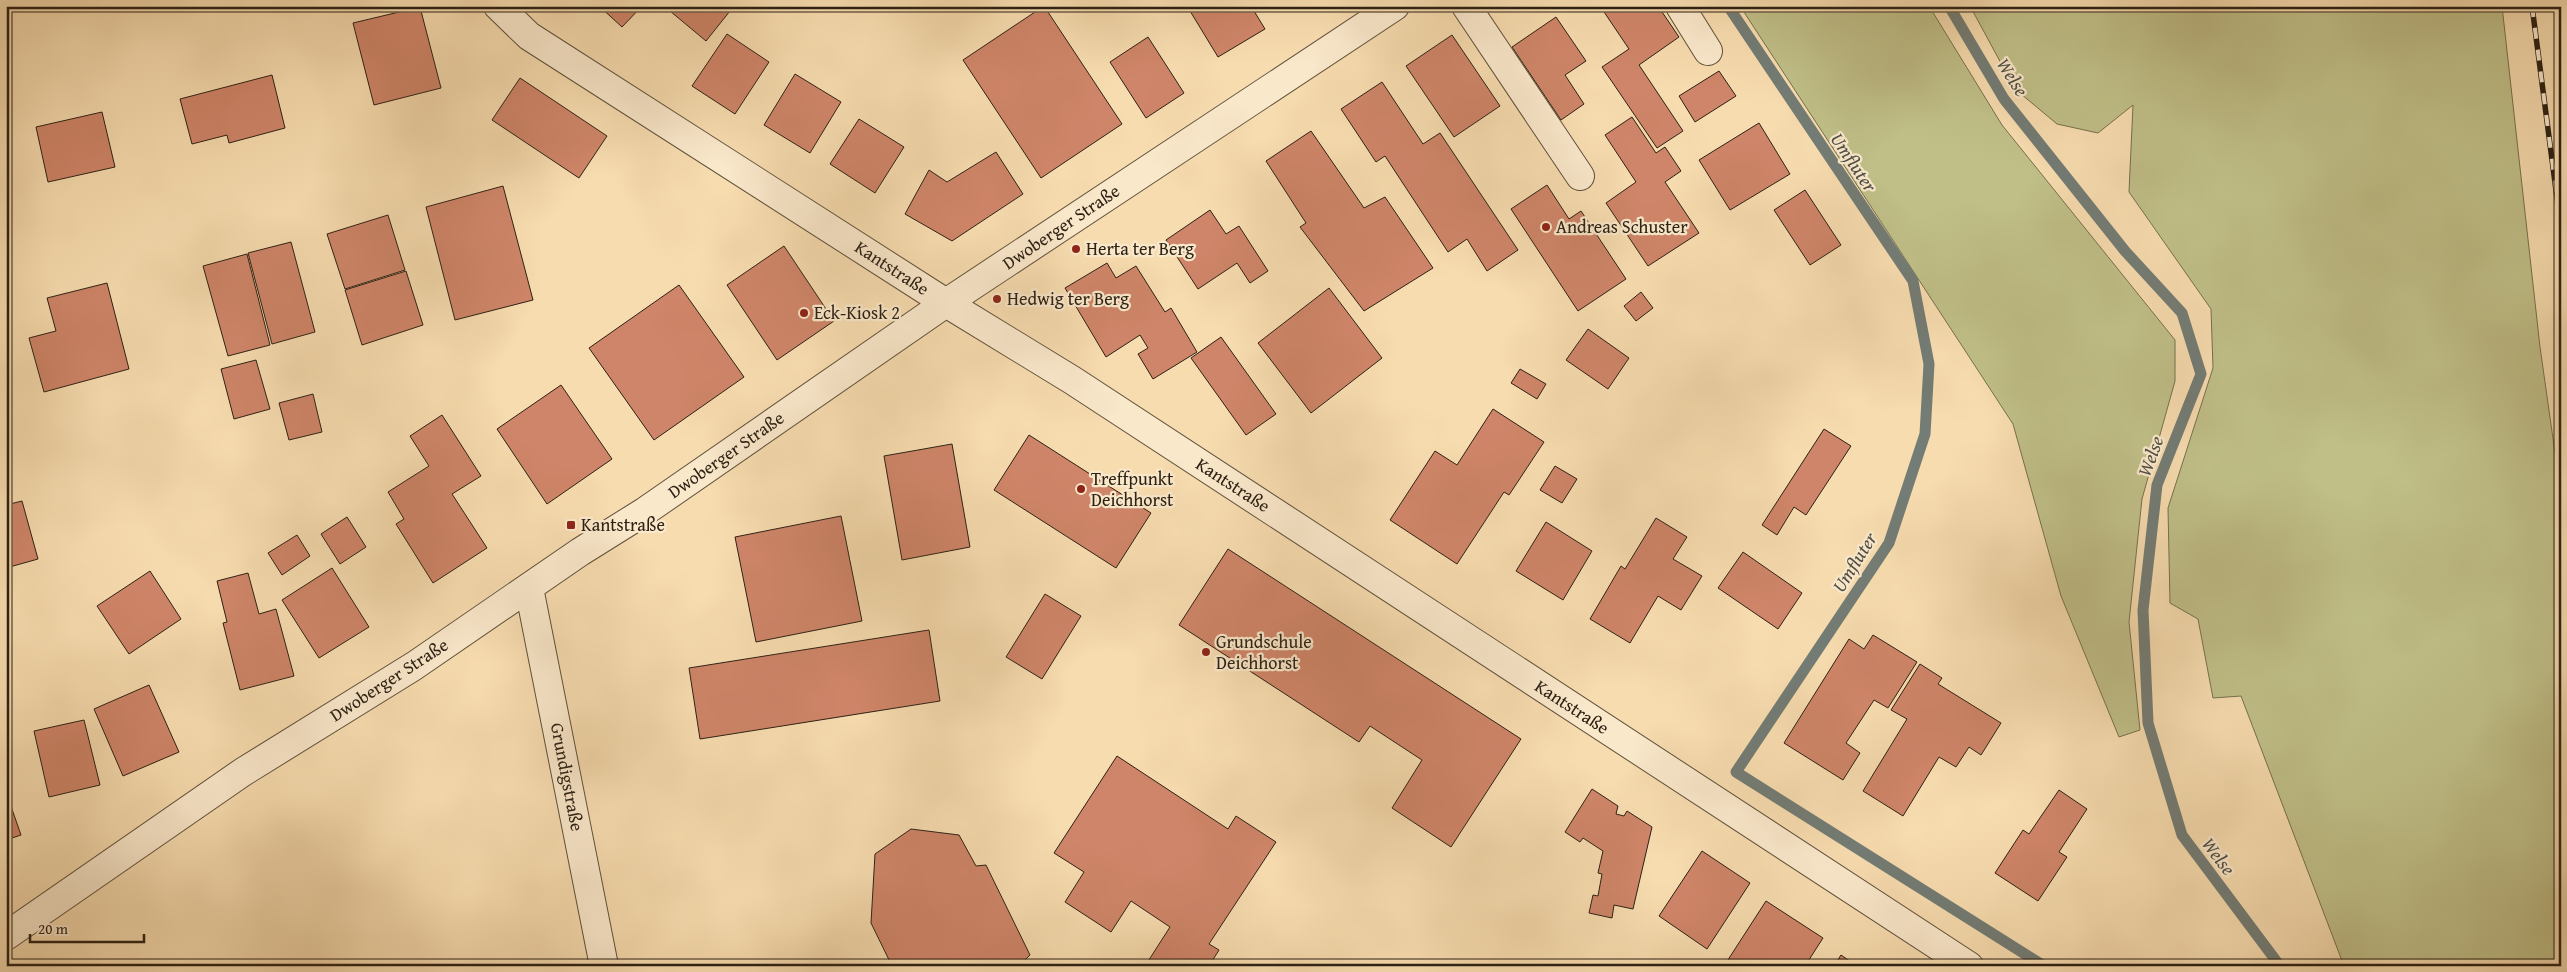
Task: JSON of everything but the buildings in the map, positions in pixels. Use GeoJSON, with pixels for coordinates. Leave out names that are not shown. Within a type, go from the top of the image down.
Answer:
{"type":"FeatureCollection","features":[{"type":"Feature","properties":{"kind":"street","name":"Kantstraße"},"geometry":{"type":"LineString","coordinates":[[498,6],[529,36],[946,303],[1072,380],[1969,966]]}},
{"type":"Feature","properties":{"kind":"street","name":"Dwoberger Straße"},"geometry":{"type":"LineString","coordinates":[[6,936],[244,772],[414,666],[946,303],[1395,6]]}},
{"type":"Feature","properties":{"kind":"street"},"geometry":{"type":"LineString","coordinates":[[1466,6],[1580,176]]}},
{"type":"Feature","properties":{"kind":"street"},"geometry":{"type":"LineString","coordinates":[[1680,6],[1708,51]]}},
{"type":"Feature","properties":{"kind":"street","name":"Grundigstraße"},"geometry":{"type":"LineString","coordinates":[[530,588],[604,966]]}},
{"type":"Feature","properties":{"kind":"shaded area"},"geometry":{"type":"Polygon","coordinates":[[[1740,6],[1929,6],[2002,125],[2175,340],[2175,381],[2142,499],[2129,622],[2140,730],[2119,737],[2061,596],[2013,424],[1740,6]]]}},
{"type":"Feature","properties":{"kind":"shaded area"},"geometry":{"type":"Polygon","coordinates":[[[1970,6],[2502,6],[2540,347],[2561,495],[2561,966],[2344,966],[2241,696],[2213,698],[2198,619],[2170,603],[2168,508],[2213,368],[2211,309],[2129,192],[2133,105],[2098,133],[2057,124],[2015,89],[1970,6]]]}},
{"type":"Feature","properties":{"kind":"waterway","name":"Umfluter"},"geometry":{"type":"LineString","coordinates":[[1728,6],[1913,281],[1929,364],[1925,434],[1889,543],[1736,772],[2044,966]]}},
{"type":"Feature","properties":{"kind":"waterway","name":"Welse"},"geometry":{"type":"LineString","coordinates":[[1949,6],[2004,99],[2125,251],[2182,313],[2201,374],[2157,485],[2143,610],[2148,723],[2182,835],[2280,966]]}},
{"type":"Feature","properties":{"kind":"railway"},"geometry":{"type":"LineString","coordinates":[[2532,6],[2561,229]]}},
{"type":"Feature","properties":{"kind":"place","name":"Andreas Schuster"},"geometry":{"type":"Point","coordinates":[1546,227]}},
{"type":"Feature","properties":{"kind":"place","name":"Herta ter Berg"},"geometry":{"type":"Point","coordinates":[1076,249]}},
{"type":"Feature","properties":{"kind":"place","name":"Hedwig ter Berg"},"geometry":{"type":"Point","coordinates":[997,299]}},
{"type":"Feature","properties":{"kind":"place","name":"Eck-Kiosk 2"},"geometry":{"type":"Point","coordinates":[804,313]}},
{"type":"Feature","properties":{"kind":"place","name":"Treffpunkt Deichhorst"},"geometry":{"type":"Point","coordinates":[1081,489]}},
{"type":"Feature","properties":{"kind":"place","name":"Kantstraße"},"geometry":{"type":"Point","coordinates":[571,525]}},
{"type":"Feature","properties":{"kind":"place","name":"Grundschule Deichhorst"},"geometry":{"type":"Point","coordinates":[1206,652]}}]}
